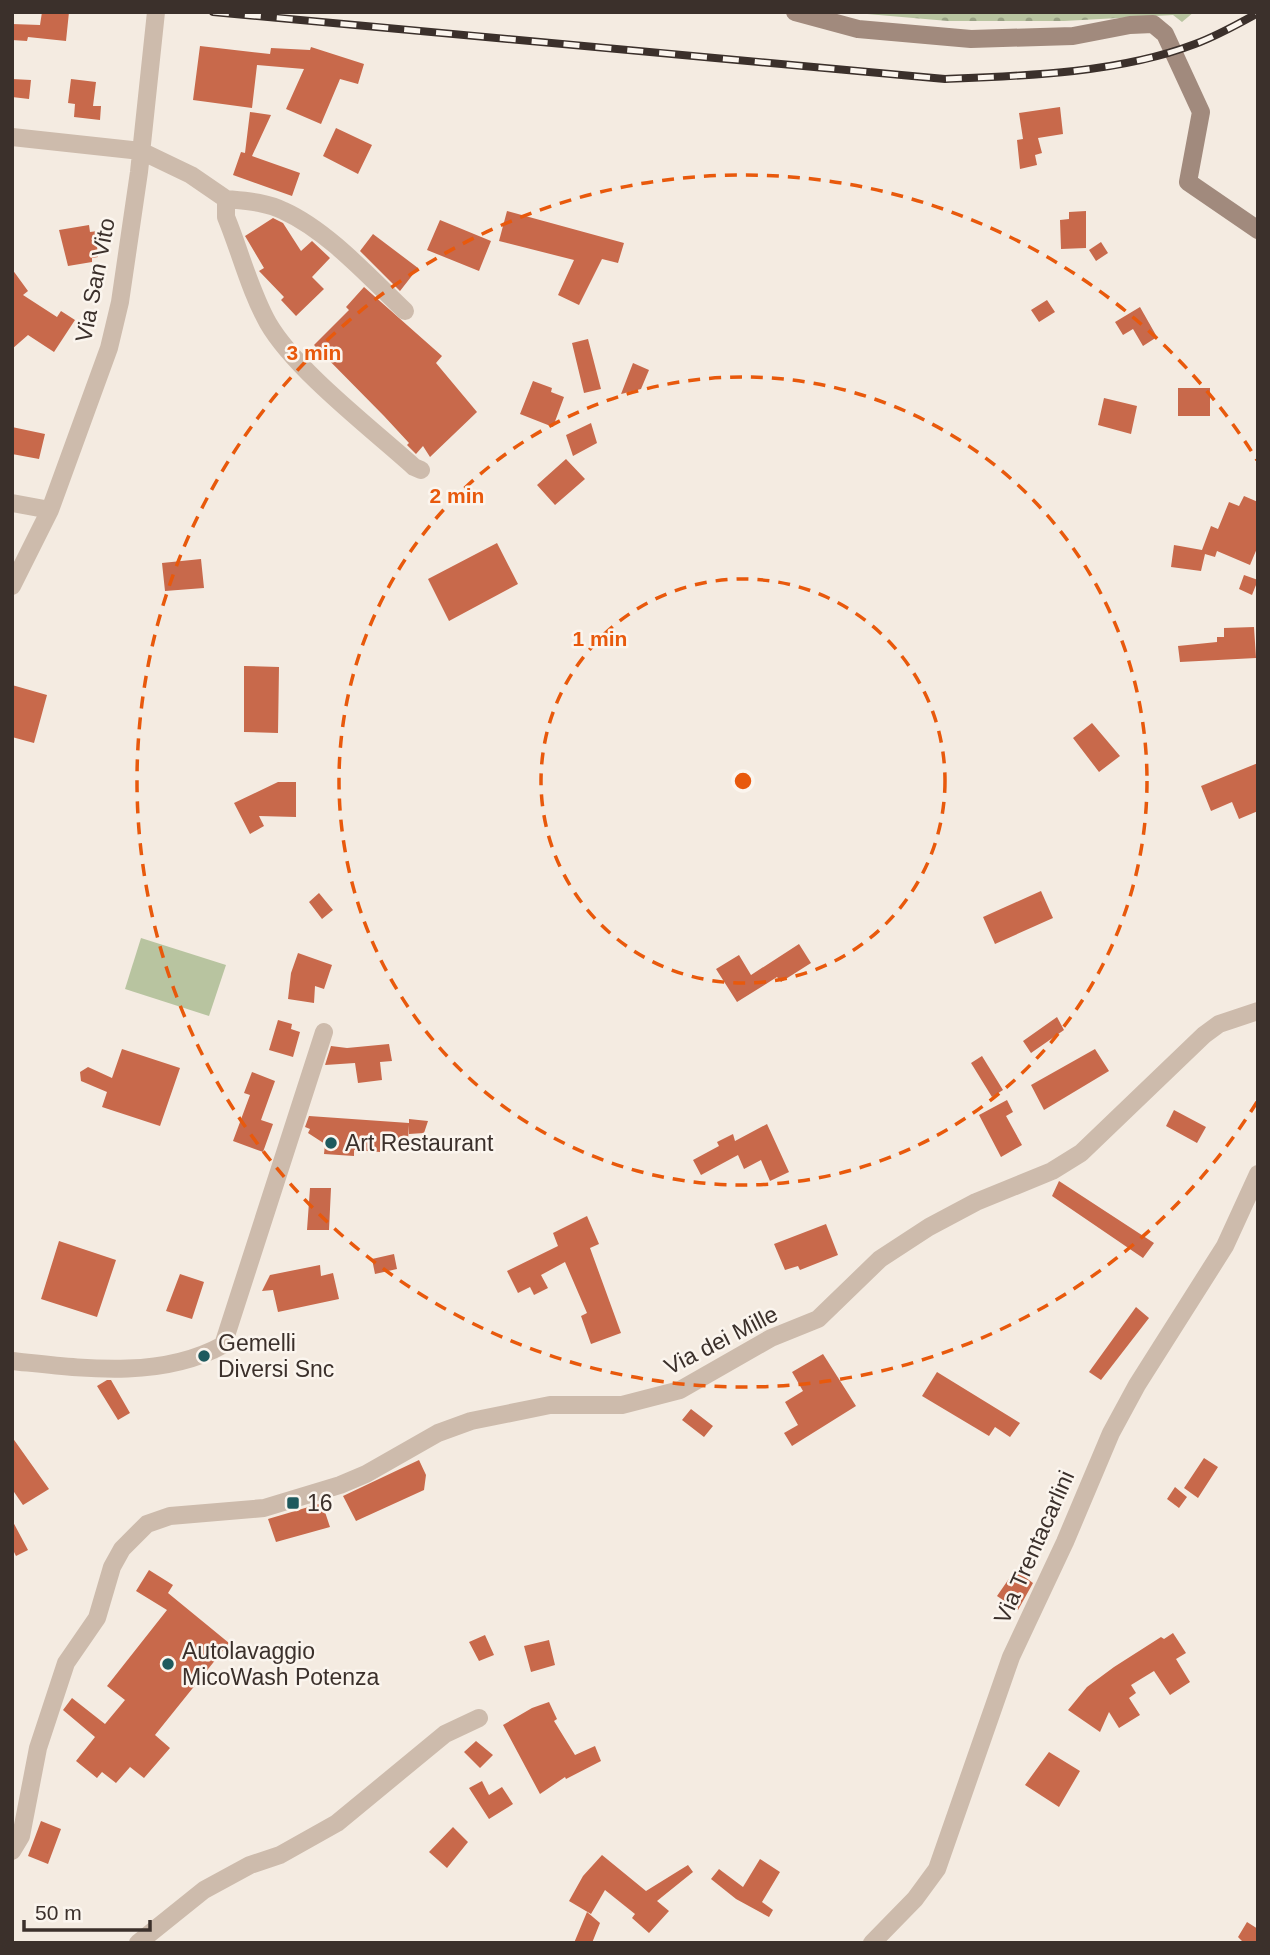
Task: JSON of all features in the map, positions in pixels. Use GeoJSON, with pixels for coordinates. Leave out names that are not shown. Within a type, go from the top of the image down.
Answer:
{"type":"FeatureCollection","features":[{"type":"Feature","properties":{"kind":"street","name":"Via San Vito"},"geometry":{"type":"LineString","coordinates":[[12,586],[50,510],[114,325],[141,150],[156,12]]}},
{"type":"Feature","properties":{"kind":"street"},"geometry":{"type":"LineString","coordinates":[[794,12],[858,29],[971,38],[1073,36],[1130,25],[1153,24],[1165,34],[1201,113],[1188,182],[1258,230]]}},
{"type":"Feature","properties":{"kind":"street"},"geometry":{"type":"LineString","coordinates":[[12,137],[141,150],[191,175],[226,199],[260,202],[285,211],[338,249],[405,311]]}},
{"type":"Feature","properties":{"kind":"street"},"geometry":{"type":"LineString","coordinates":[[226,199],[226,217],[268,322],[284,344],[326,387],[421,470]]}},
{"type":"Feature","properties":{"kind":"street"},"geometry":{"type":"LineString","coordinates":[[12,503],[50,510]]}},
{"type":"Feature","properties":{"kind":"street","name":"Via dei Mille"},"geometry":{"type":"LineString","coordinates":[[12,1851],[21,1836],[38,1748],[66,1663],[97,1618],[113,1567],[122,1549],[147,1524],[170,1516],[264,1508],[340,1485],[366,1474],[438,1433],[471,1421],[550,1405],[622,1405],[680,1390],[771,1338],[818,1319],[880,1259],[929,1227],[976,1202],[1052,1171],[1081,1153],[1204,1035],[1219,1024],[1258,1010]]}},
{"type":"Feature","properties":{"kind":"street"},"geometry":{"type":"LineString","coordinates":[[12,1361],[102,1371],[168,1363],[211,1352],[223,1345],[324,1032]]}},
{"type":"Feature","properties":{"kind":"street","name":"Via Trentacarlini"},"geometry":{"type":"LineString","coordinates":[[872,1943],[915,1899],[937,1869],[1012,1657],[1111,1433],[1137,1385],[1220,1255],[1258,1174]]}},
{"type":"Feature","properties":{"kind":"street"},"geometry":{"type":"LineString","coordinates":[[138,1943],[204,1890],[250,1865],[281,1855],[337,1823],[445,1734],[479,1718]]}},
{"type":"Feature","properties":{"kind":"green space"},"geometry":{"type":"Polygon","coordinates":[[[844,12],[1194,12],[1182,22],[1173,15],[1064,21],[948,21],[844,12]]]}},
{"type":"Feature","properties":{"kind":"green space"},"geometry":{"type":"Polygon","coordinates":[[[141,938],[226,965],[209,1016],[125,989],[141,938]]]}},
{"type":"Feature","properties":{"kind":"building"},"geometry":{"type":"Polygon","coordinates":[[[42,12],[69,12],[66,41],[28,37],[27,41],[12,40],[12,24],[40,25],[42,12]]]}},
{"type":"Feature","properties":{"kind":"building"},"geometry":{"type":"Polygon","coordinates":[[[200,46],[270,54],[271,48],[310,50],[311,47],[364,64],[358,84],[340,79],[321,124],[286,109],[304,69],[257,65],[252,108],[193,100],[200,46]]]}},
{"type":"Feature","properties":{"kind":"building"},"geometry":{"type":"Polygon","coordinates":[[[12,79],[31,80],[29,99],[12,97],[12,79]]]}},
{"type":"Feature","properties":{"kind":"building"},"geometry":{"type":"Polygon","coordinates":[[[71,79],[96,82],[93,106],[101,106],[100,120],[74,117],[75,104],[68,103],[71,79]]]}},
{"type":"Feature","properties":{"kind":"building"},"geometry":{"type":"Polygon","coordinates":[[[1060,107],[1063,134],[1038,138],[1042,153],[1035,155],[1037,165],[1020,169],[1017,140],[1023,139],[1019,113],[1060,107]]]}},
{"type":"Feature","properties":{"kind":"building"},"geometry":{"type":"Polygon","coordinates":[[[250,112],[271,115],[252,156],[300,173],[292,196],[233,175],[241,152],[245,153],[250,112]]]}},
{"type":"Feature","properties":{"kind":"building"},"geometry":{"type":"Polygon","coordinates":[[[336,128],[372,145],[358,174],[323,156],[336,128]]]}},
{"type":"Feature","properties":{"kind":"building"},"geometry":{"type":"Polygon","coordinates":[[[507,211],[624,243],[618,263],[602,259],[579,305],[558,295],[574,260],[499,241],[507,211]]]}},
{"type":"Feature","properties":{"kind":"building"},"geometry":{"type":"Polygon","coordinates":[[[1086,211],[1086,248],[1061,249],[1060,220],[1069,219],[1069,212],[1086,211]]]}},
{"type":"Feature","properties":{"kind":"building"},"geometry":{"type":"Polygon","coordinates":[[[273,218],[283,223],[301,251],[312,241],[330,258],[312,277],[324,289],[296,316],[281,300],[284,297],[259,271],[264,268],[245,236],[273,218]]]}},
{"type":"Feature","properties":{"kind":"building"},"geometry":{"type":"Polygon","coordinates":[[[440,220],[491,241],[479,271],[427,250],[440,220]]]}},
{"type":"Feature","properties":{"kind":"building"},"geometry":{"type":"Polygon","coordinates":[[[89,225],[90,232],[98,231],[101,245],[97,246],[98,257],[92,258],[92,262],[68,266],[59,230],[89,225]]]}},
{"type":"Feature","properties":{"kind":"building"},"geometry":{"type":"Polygon","coordinates":[[[373,234],[418,268],[400,291],[360,251],[373,234]]]}},
{"type":"Feature","properties":{"kind":"building"},"geometry":{"type":"Polygon","coordinates":[[[1101,242],[1108,253],[1096,261],[1089,250],[1101,242]]]}},
{"type":"Feature","properties":{"kind":"building"},"geometry":{"type":"Polygon","coordinates":[[[12,269],[28,291],[23,295],[57,317],[61,311],[75,320],[54,352],[28,335],[12,349],[12,269]]]}},
{"type":"Feature","properties":{"kind":"building"},"geometry":{"type":"Polygon","coordinates":[[[364,287],[442,356],[436,363],[477,412],[430,457],[423,446],[416,454],[384,416],[314,345],[349,310],[346,307],[364,287]]]}},
{"type":"Feature","properties":{"kind":"building"},"geometry":{"type":"Polygon","coordinates":[[[1047,300],[1055,312],[1039,322],[1031,310],[1047,300]]]}},
{"type":"Feature","properties":{"kind":"building"},"geometry":{"type":"Polygon","coordinates":[[[1140,307],[1157,337],[1143,346],[1133,329],[1123,335],[1115,322],[1140,307]]]}},
{"type":"Feature","properties":{"kind":"building"},"geometry":{"type":"Polygon","coordinates":[[[588,339],[601,389],[584,393],[572,343],[588,339]]]}},
{"type":"Feature","properties":{"kind":"building"},"geometry":{"type":"Polygon","coordinates":[[[633,363],[649,370],[641,389],[621,394],[633,363]]]}},
{"type":"Feature","properties":{"kind":"building"},"geometry":{"type":"Polygon","coordinates":[[[533,381],[552,388],[551,392],[564,397],[553,427],[520,414],[533,381]]]}},
{"type":"Feature","properties":{"kind":"building"},"geometry":{"type":"Polygon","coordinates":[[[1178,388],[1210,388],[1210,416],[1178,416],[1178,388]]]}},
{"type":"Feature","properties":{"kind":"building"},"geometry":{"type":"Polygon","coordinates":[[[1104,398],[1137,406],[1131,434],[1098,425],[1104,398]]]}},
{"type":"Feature","properties":{"kind":"building"},"geometry":{"type":"Polygon","coordinates":[[[591,423],[597,443],[573,456],[566,435],[591,423]]]}},
{"type":"Feature","properties":{"kind":"building"},"geometry":{"type":"Polygon","coordinates":[[[12,427],[45,434],[39,459],[12,454],[12,427]]]}},
{"type":"Feature","properties":{"kind":"building"},"geometry":{"type":"Polygon","coordinates":[[[566,459],[585,479],[555,505],[537,485],[566,459]]]}},
{"type":"Feature","properties":{"kind":"building"},"geometry":{"type":"Polygon","coordinates":[[[1244,496],[1258,502],[1258,546],[1250,565],[1217,551],[1215,557],[1205,554],[1201,571],[1171,567],[1174,545],[1202,550],[1211,526],[1218,529],[1229,502],[1239,506],[1244,496]]]}},
{"type":"Feature","properties":{"kind":"building"},"geometry":{"type":"Polygon","coordinates":[[[497,543],[518,584],[449,621],[428,579],[497,543]]]}},
{"type":"Feature","properties":{"kind":"building"},"geometry":{"type":"Polygon","coordinates":[[[201,559],[204,588],[165,591],[162,563],[201,559]]]}},
{"type":"Feature","properties":{"kind":"building"},"geometry":{"type":"Polygon","coordinates":[[[1244,575],[1258,580],[1252,595],[1239,589],[1244,575]]]}},
{"type":"Feature","properties":{"kind":"building"},"geometry":{"type":"Polygon","coordinates":[[[1254,627],[1256,658],[1180,662],[1178,646],[1217,642],[1217,637],[1224,637],[1224,628],[1254,627]]]}},
{"type":"Feature","properties":{"kind":"building"},"geometry":{"type":"Polygon","coordinates":[[[244,666],[279,667],[278,733],[244,732],[244,666]]]}},
{"type":"Feature","properties":{"kind":"building"},"geometry":{"type":"Polygon","coordinates":[[[12,685],[47,695],[34,743],[12,737],[12,685]]]}},
{"type":"Feature","properties":{"kind":"building"},"geometry":{"type":"Polygon","coordinates":[[[1092,723],[1120,756],[1099,772],[1073,738],[1092,723]]]}},
{"type":"Feature","properties":{"kind":"building"},"geometry":{"type":"Polygon","coordinates":[[[1258,763],[1258,811],[1239,819],[1232,802],[1211,811],[1201,786],[1258,763]]]}},
{"type":"Feature","properties":{"kind":"building"},"geometry":{"type":"Polygon","coordinates":[[[278,782],[296,782],[296,817],[259,816],[264,826],[250,834],[234,803],[278,782]]]}},
{"type":"Feature","properties":{"kind":"building"},"geometry":{"type":"Polygon","coordinates":[[[1041,891],[1053,918],[995,944],[983,917],[1041,891]]]}},
{"type":"Feature","properties":{"kind":"building"},"geometry":{"type":"Polygon","coordinates":[[[319,893],[333,910],[322,919],[309,902],[319,893]]]}},
{"type":"Feature","properties":{"kind":"building"},"geometry":{"type":"Polygon","coordinates":[[[799,944],[811,963],[781,982],[777,977],[737,1002],[716,969],[739,955],[751,975],[799,944]]]}},
{"type":"Feature","properties":{"kind":"building"},"geometry":{"type":"Polygon","coordinates":[[[298,953],[332,965],[324,989],[315,986],[314,1003],[288,999],[291,973],[298,953]]]}},
{"type":"Feature","properties":{"kind":"building"},"geometry":{"type":"Polygon","coordinates":[[[1057,1017],[1064,1030],[1031,1053],[1023,1041],[1057,1017]]]}},
{"type":"Feature","properties":{"kind":"building"},"geometry":{"type":"Polygon","coordinates":[[[278,1020],[292,1024],[291,1029],[300,1032],[293,1057],[269,1050],[278,1020]]]}},
{"type":"Feature","properties":{"kind":"building"},"geometry":{"type":"Polygon","coordinates":[[[389,1044],[392,1061],[380,1062],[382,1080],[358,1083],[355,1063],[325,1065],[331,1046],[347,1048],[389,1044]]]}},
{"type":"Feature","properties":{"kind":"building"},"geometry":{"type":"Polygon","coordinates":[[[122,1049],[180,1068],[160,1126],[102,1107],[107,1092],[81,1081],[80,1072],[88,1067],[112,1078],[122,1049]]]}},
{"type":"Feature","properties":{"kind":"building"},"geometry":{"type":"Polygon","coordinates":[[[1095,1049],[1109,1071],[1044,1110],[1031,1085],[1095,1049]]]}},
{"type":"Feature","properties":{"kind":"building"},"geometry":{"type":"Polygon","coordinates":[[[982,1056],[1003,1090],[992,1097],[971,1063],[982,1056]]]}},
{"type":"Feature","properties":{"kind":"building"},"geometry":{"type":"Polygon","coordinates":[[[252,1072],[275,1081],[261,1120],[273,1124],[263,1152],[233,1141],[250,1095],[244,1093],[252,1072]]]}},
{"type":"Feature","properties":{"kind":"building"},"geometry":{"type":"Polygon","coordinates":[[[1007,1100],[1013,1112],[1006,1116],[1022,1145],[1001,1157],[979,1115],[1007,1100]]]}},
{"type":"Feature","properties":{"kind":"building"},"geometry":{"type":"Polygon","coordinates":[[[1174,1110],[1206,1127],[1197,1143],[1166,1126],[1174,1110]]]}},
{"type":"Feature","properties":{"kind":"building"},"geometry":{"type":"Polygon","coordinates":[[[309,1116],[409,1123],[409,1119],[428,1121],[424,1133],[409,1134],[409,1125],[408,1140],[381,1137],[380,1152],[354,1150],[354,1156],[324,1154],[325,1144],[308,1133],[310,1129],[305,1127],[309,1116]]]}},
{"type":"Feature","properties":{"kind":"building"},"geometry":{"type":"Polygon","coordinates":[[[767,1124],[789,1172],[770,1181],[761,1160],[744,1169],[738,1155],[701,1175],[693,1160],[719,1146],[717,1142],[733,1134],[735,1141],[767,1124]]]}},
{"type":"Feature","properties":{"kind":"building"},"geometry":{"type":"Polygon","coordinates":[[[1059,1181],[1154,1243],[1143,1258],[1052,1196],[1059,1181]]]}},
{"type":"Feature","properties":{"kind":"building"},"geometry":{"type":"Polygon","coordinates":[[[310,1188],[331,1188],[329,1230],[307,1230],[310,1188]]]}},
{"type":"Feature","properties":{"kind":"building"},"geometry":{"type":"Polygon","coordinates":[[[587,1216],[599,1244],[590,1248],[621,1333],[591,1344],[581,1316],[587,1313],[565,1262],[541,1275],[548,1288],[534,1295],[530,1287],[518,1293],[507,1271],[558,1246],[553,1233],[587,1216]]]}},
{"type":"Feature","properties":{"kind":"building"},"geometry":{"type":"Polygon","coordinates":[[[826,1224],[838,1255],[800,1270],[798,1266],[785,1270],[774,1244],[826,1224]]]}},
{"type":"Feature","properties":{"kind":"building"},"geometry":{"type":"Polygon","coordinates":[[[59,1241],[116,1260],[97,1317],[41,1299],[59,1241]]]}},
{"type":"Feature","properties":{"kind":"building"},"geometry":{"type":"Polygon","coordinates":[[[394,1254],[397,1269],[375,1274],[372,1259],[394,1254]]]}},
{"type":"Feature","properties":{"kind":"building"},"geometry":{"type":"Polygon","coordinates":[[[320,1265],[321,1276],[333,1273],[339,1299],[278,1312],[273,1290],[262,1291],[270,1275],[320,1265]]]}},
{"type":"Feature","properties":{"kind":"building"},"geometry":{"type":"Polygon","coordinates":[[[180,1274],[204,1282],[192,1319],[166,1311],[180,1274]]]}},
{"type":"Feature","properties":{"kind":"building"},"geometry":{"type":"Polygon","coordinates":[[[1136,1307],[1149,1318],[1101,1380],[1089,1372],[1136,1307]]]}},
{"type":"Feature","properties":{"kind":"building"},"geometry":{"type":"Polygon","coordinates":[[[823,1354],[856,1406],[792,1446],[784,1433],[798,1425],[785,1402],[803,1391],[792,1372],[823,1354]]]}},
{"type":"Feature","properties":{"kind":"building"},"geometry":{"type":"Polygon","coordinates":[[[937,1372],[1020,1423],[1010,1437],[995,1427],[989,1436],[922,1396],[937,1372]]]}},
{"type":"Feature","properties":{"kind":"building"},"geometry":{"type":"Polygon","coordinates":[[[111,1380],[130,1413],[118,1420],[97,1386],[111,1380]]]}},
{"type":"Feature","properties":{"kind":"building"},"geometry":{"type":"Polygon","coordinates":[[[691,1409],[713,1426],[704,1437],[682,1420],[691,1409]]]}},
{"type":"Feature","properties":{"kind":"building"},"geometry":{"type":"Polygon","coordinates":[[[12,1437],[49,1489],[23,1505],[12,1489],[12,1437]]]}},
{"type":"Feature","properties":{"kind":"building"},"geometry":{"type":"Polygon","coordinates":[[[1204,1458],[1218,1467],[1198,1498],[1184,1488],[1204,1458]]]}},
{"type":"Feature","properties":{"kind":"building"},"geometry":{"type":"Polygon","coordinates":[[[419,1460],[426,1475],[424,1490],[356,1521],[343,1496],[419,1460]]]}},
{"type":"Feature","properties":{"kind":"building"},"geometry":{"type":"Polygon","coordinates":[[[1175,1487],[1187,1497],[1179,1508],[1167,1499],[1175,1487]]]}},
{"type":"Feature","properties":{"kind":"building"},"geometry":{"type":"Polygon","coordinates":[[[322,1503],[330,1527],[276,1542],[268,1519],[322,1503]]]}},
{"type":"Feature","properties":{"kind":"building"},"geometry":{"type":"Polygon","coordinates":[[[12,1520],[28,1550],[16,1556],[12,1548],[12,1520]]]}},
{"type":"Feature","properties":{"kind":"building"},"geometry":{"type":"Polygon","coordinates":[[[149,1570],[173,1585],[168,1593],[229,1643],[155,1735],[170,1748],[144,1778],[130,1767],[116,1783],[102,1772],[97,1778],[76,1761],[95,1737],[63,1710],[72,1698],[105,1724],[125,1700],[107,1686],[167,1610],[136,1591],[149,1570]]]}},
{"type":"Feature","properties":{"kind":"building"},"geometry":{"type":"Polygon","coordinates":[[[1015,1570],[1033,1583],[1018,1610],[997,1596],[1015,1570]]]}},
{"type":"Feature","properties":{"kind":"building"},"geometry":{"type":"Polygon","coordinates":[[[1173,1633],[1186,1653],[1176,1659],[1190,1682],[1170,1695],[1154,1671],[1131,1685],[1136,1693],[1129,1698],[1140,1715],[1119,1728],[1109,1712],[1100,1732],[1068,1710],[1087,1687],[1114,1667],[1161,1637],[1164,1639],[1173,1633]]]}},
{"type":"Feature","properties":{"kind":"building"},"geometry":{"type":"Polygon","coordinates":[[[485,1635],[494,1655],[479,1661],[469,1642],[485,1635]]]}},
{"type":"Feature","properties":{"kind":"building"},"geometry":{"type":"Polygon","coordinates":[[[549,1640],[555,1665],[531,1672],[524,1646],[549,1640]]]}},
{"type":"Feature","properties":{"kind":"building"},"geometry":{"type":"Polygon","coordinates":[[[549,1702],[557,1719],[554,1721],[575,1755],[595,1746],[601,1761],[566,1779],[565,1777],[540,1794],[503,1725],[532,1708],[549,1702]]]}},
{"type":"Feature","properties":{"kind":"building"},"geometry":{"type":"Polygon","coordinates":[[[476,1741],[493,1755],[480,1768],[464,1752],[476,1741]]]}},
{"type":"Feature","properties":{"kind":"building"},"geometry":{"type":"Polygon","coordinates":[[[1049,1752],[1080,1771],[1059,1807],[1025,1785],[1049,1752]]]}},
{"type":"Feature","properties":{"kind":"building"},"geometry":{"type":"Polygon","coordinates":[[[482,1781],[489,1795],[502,1787],[513,1804],[489,1819],[469,1788],[482,1781]]]}},
{"type":"Feature","properties":{"kind":"building"},"geometry":{"type":"Polygon","coordinates":[[[41,1821],[61,1829],[48,1864],[28,1856],[41,1821]]]}},
{"type":"Feature","properties":{"kind":"building"},"geometry":{"type":"Polygon","coordinates":[[[453,1827],[468,1842],[447,1868],[429,1852],[453,1827]]]}},
{"type":"Feature","properties":{"kind":"building"},"geometry":{"type":"Polygon","coordinates":[[[602,1855],[646,1891],[688,1865],[693,1872],[657,1901],[669,1911],[649,1933],[632,1918],[635,1914],[605,1890],[591,1914],[569,1901],[583,1876],[602,1855]]]}},
{"type":"Feature","properties":{"kind":"building"},"geometry":{"type":"Polygon","coordinates":[[[760,1859],[780,1872],[762,1902],[773,1910],[769,1917],[736,1899],[711,1879],[719,1869],[743,1887],[760,1859]]]}},
{"type":"Feature","properties":{"kind":"building"},"geometry":{"type":"Polygon","coordinates":[[[587,1912],[600,1923],[592,1943],[574,1943],[587,1912]]]}},
{"type":"Feature","properties":{"kind":"building"},"geometry":{"type":"Polygon","coordinates":[[[1247,1922],[1258,1929],[1258,1943],[1244,1943],[1238,1937],[1247,1922]]]}},
{"type":"Feature","properties":{"kind":"railway"},"geometry":{"type":"LineString","coordinates":[[213,12],[945,79],[1072,71],[1135,61],[1203,41],[1258,13]]}},
{"type":"Feature","properties":{"kind":"place","name":"Art Restaurant"},"geometry":{"type":"Point","coordinates":[331,1143]}},
{"type":"Feature","properties":{"kind":"place","name":"Gemelli Diversi Snc"},"geometry":{"type":"Point","coordinates":[204,1356]}},
{"type":"Feature","properties":{"kind":"place","name":"16"},"geometry":{"type":"Point","coordinates":[293,1503]}},
{"type":"Feature","properties":{"kind":"place","name":"Autolavaggio MicoWash Potenza"},"geometry":{"type":"Point","coordinates":[168,1664]}}]}
